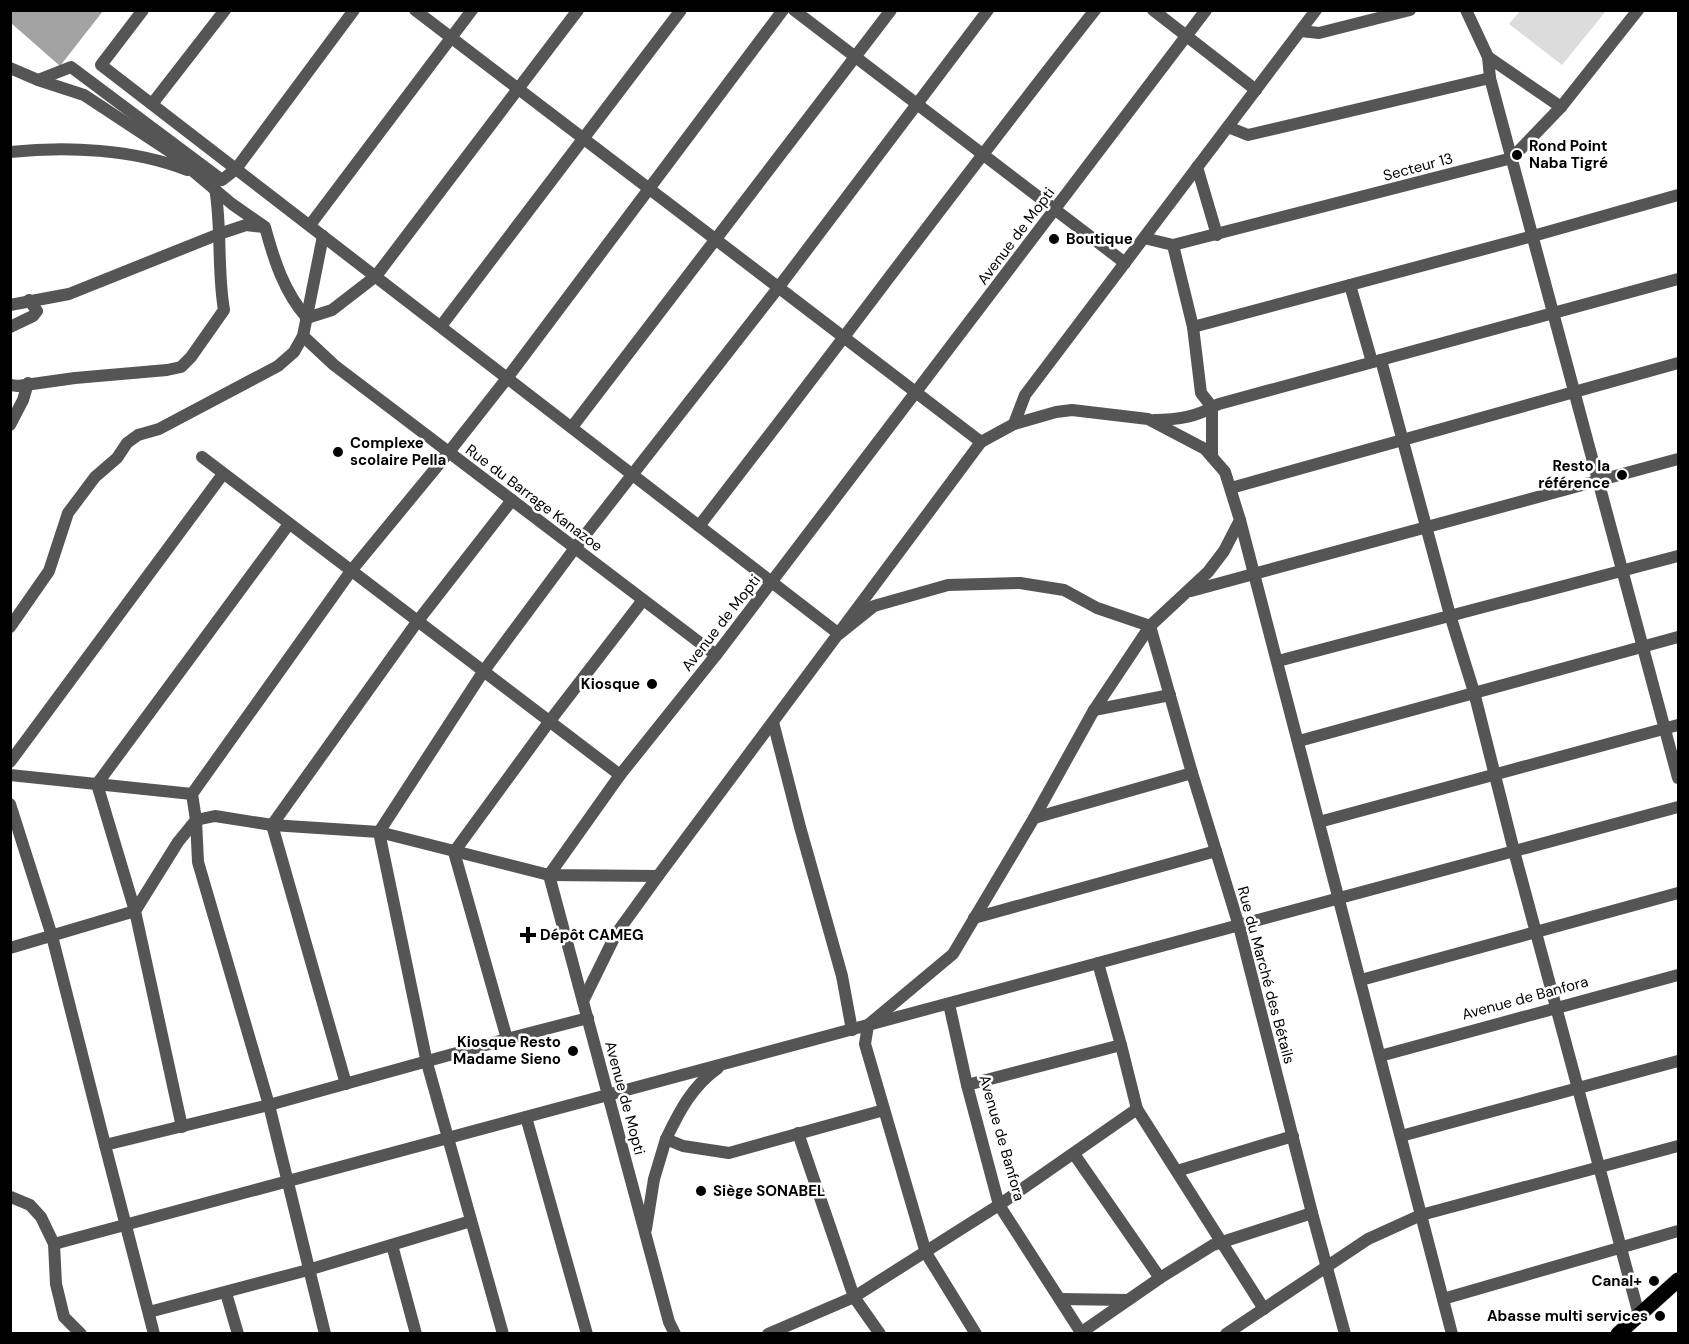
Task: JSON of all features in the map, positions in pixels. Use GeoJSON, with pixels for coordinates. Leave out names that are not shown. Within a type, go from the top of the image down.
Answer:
{"type":"FeatureCollection","features":[{"type":"Feature","properties":{"kind":"main road"},"geometry":{"type":"LineString","coordinates":[[1618,1334],[1678,1280]]}},
{"type":"Feature","properties":{"kind":"street"},"geometry":{"type":"LineString","coordinates":[[143,10],[101,65],[839,634]]}},
{"type":"Feature","properties":{"kind":"street"},"geometry":{"type":"LineString","coordinates":[[152,104],[225,10]]}},
{"type":"Feature","properties":{"kind":"street"},"geometry":{"type":"LineString","coordinates":[[39,80],[71,67],[222,180],[236,169],[354,10]]}},
{"type":"Feature","properties":{"kind":"street"},"geometry":{"type":"LineString","coordinates":[[415,10],[981,442]]}},
{"type":"Feature","properties":{"kind":"street"},"geometry":{"type":"LineString","coordinates":[[310,225],[472,10]]}},
{"type":"Feature","properties":{"kind":"street"},"geometry":{"type":"LineString","coordinates":[[308,318],[332,310],[376,276],[578,10]]}},
{"type":"Feature","properties":{"kind":"street"},"geometry":{"type":"LineString","coordinates":[[441,326],[681,10]]}},
{"type":"Feature","properties":{"kind":"street"},"geometry":{"type":"LineString","coordinates":[[325,1334],[269,1105],[198,862],[192,794],[351,571],[508,378],[783,10]]}},
{"type":"Feature","properties":{"kind":"street"},"geometry":{"type":"LineString","coordinates":[[794,10],[1125,263]]}},
{"type":"Feature","properties":{"kind":"street"},"geometry":{"type":"LineString","coordinates":[[572,427],[891,10]]}},
{"type":"Feature","properties":{"kind":"street"},"geometry":{"type":"LineString","coordinates":[[503,1334],[427,1063],[379,832],[483,672],[575,548],[778,288],[988,10]]}},
{"type":"Feature","properties":{"kind":"street"},"geometry":{"type":"LineString","coordinates":[[699,526],[982,154],[1095,10]]}},
{"type":"Feature","properties":{"kind":"street"},"geometry":{"type":"LineString","coordinates":[[1153,10],[1256,90]]}},
{"type":"Feature","properties":{"kind":"street","name":"Avenue de Mopti"},"geometry":{"type":"LineString","coordinates":[[675,1334],[669,1322],[549,875],[620,775],[773,581],[1206,10]]}},
{"type":"Feature","properties":{"kind":"street"},"geometry":{"type":"LineString","coordinates":[[1014,424],[1025,395],[1316,10]]}},
{"type":"Feature","properties":{"kind":"street"},"geometry":{"type":"LineString","coordinates":[[1301,31],[1319,33],[1410,10]]}},
{"type":"Feature","properties":{"kind":"street"},"geometry":{"type":"LineString","coordinates":[[1466,10],[1488,57],[1490,78],[1678,777]]}},
{"type":"Feature","properties":{"kind":"street"},"geometry":{"type":"LineString","coordinates":[[1512,158],[1561,107],[1638,10]]}},
{"type":"Feature","properties":{"kind":"street"},"geometry":{"type":"LineString","coordinates":[[1488,57],[1561,107]]}},
{"type":"Feature","properties":{"kind":"street"},"geometry":{"type":"LineString","coordinates":[[10,68],[84,95],[169,151],[232,204],[265,227],[272,255],[286,287],[308,318]]}},
{"type":"Feature","properties":{"kind":"street"},"geometry":{"type":"LineString","coordinates":[[1228,127],[1248,135],[1490,78]]}},
{"type":"Feature","properties":{"kind":"street"},"geometry":{"type":"LineString","coordinates":[[10,152],[88,149],[170,164],[201,178]]}},
{"type":"Feature","properties":{"kind":"street","name":"Secteur 13"},"geometry":{"type":"LineString","coordinates":[[1144,238],[1173,245],[1512,158]]}},
{"type":"Feature","properties":{"kind":"street"},"geometry":{"type":"LineString","coordinates":[[1197,167],[1217,235]]}},
{"type":"Feature","properties":{"kind":"street"},"geometry":{"type":"LineString","coordinates":[[10,385],[167,370],[180,367],[191,357],[224,310],[219,285],[219,210],[215,188]]}},
{"type":"Feature","properties":{"kind":"street"},"geometry":{"type":"LineString","coordinates":[[1192,327],[1678,195]]}},
{"type":"Feature","properties":{"kind":"street"},"geometry":{"type":"LineString","coordinates":[[10,304],[69,294],[219,234],[246,225],[265,227]]}},
{"type":"Feature","properties":{"kind":"street"},"geometry":{"type":"LineString","coordinates":[[10,627],[49,571],[68,513],[95,477],[117,458],[127,443],[138,435],[159,429],[278,366],[294,352],[303,336],[308,318],[323,236]]}},
{"type":"Feature","properties":{"kind":"street"},"geometry":{"type":"LineString","coordinates":[[1173,245],[1192,327],[1201,393],[1212,407],[1212,458]]}},
{"type":"Feature","properties":{"kind":"street"},"geometry":{"type":"LineString","coordinates":[[583,1001],[616,934],[981,442],[1014,424],[1056,412],[1072,410],[1148,420],[1172,420],[1377,361],[1678,279]]}},
{"type":"Feature","properties":{"kind":"street"},"geometry":{"type":"LineString","coordinates":[[1350,285],[1403,440],[1450,615],[1474,692],[1514,851],[1639,1315]]}},
{"type":"Feature","properties":{"kind":"street"},"geometry":{"type":"LineString","coordinates":[[10,327],[33,316],[37,311],[29,300]]}},
{"type":"Feature","properties":{"kind":"street","name":"Rue du Barrage Kanazoe"},"geometry":{"type":"LineString","coordinates":[[303,336],[334,364],[716,655]]}},
{"type":"Feature","properties":{"kind":"street"},"geometry":{"type":"LineString","coordinates":[[1231,488],[1678,363]]}},
{"type":"Feature","properties":{"kind":"street"},"geometry":{"type":"LineString","coordinates":[[10,425],[23,400],[28,383]]}},
{"type":"Feature","properties":{"kind":"street"},"geometry":{"type":"LineString","coordinates":[[1148,420],[1195,442],[1204,449],[1225,472],[1231,488],[1299,741],[1452,1334]]}},
{"type":"Feature","properties":{"kind":"street"},"geometry":{"type":"LineString","coordinates":[[202,457],[620,775]]}},
{"type":"Feature","properties":{"kind":"street"},"geometry":{"type":"LineString","coordinates":[[1187,592],[1678,459]]}},
{"type":"Feature","properties":{"kind":"street"},"geometry":{"type":"LineString","coordinates":[[10,762],[223,474]]}},
{"type":"Feature","properties":{"kind":"street"},"geometry":{"type":"LineString","coordinates":[[272,825],[417,622],[512,500]]}},
{"type":"Feature","properties":{"kind":"street"},"geometry":{"type":"LineString","coordinates":[[976,1334],[926,1253],[865,1044],[868,1025],[953,954],[1034,818],[1094,710],[1150,626],[1208,572],[1224,551],[1240,520]]}},
{"type":"Feature","properties":{"kind":"street"},"geometry":{"type":"LineString","coordinates":[[97,784],[289,524]]}},
{"type":"Feature","properties":{"kind":"street"},"geometry":{"type":"LineString","coordinates":[[1278,661],[1678,556]]}},
{"type":"Feature","properties":{"kind":"street"},"geometry":{"type":"LineString","coordinates":[[839,634],[874,606],[937,588],[948,585],[1020,583],[1064,590],[1097,608],[1150,626]]}},
{"type":"Feature","properties":{"kind":"street"},"geometry":{"type":"LineString","coordinates":[[454,852],[549,722],[643,600]]}},
{"type":"Feature","properties":{"kind":"street","name":"Rue du Marché des Bétails"},"geometry":{"type":"LineString","coordinates":[[1150,626],[1239,926],[1345,1334]]}},
{"type":"Feature","properties":{"kind":"street"},"geometry":{"type":"LineString","coordinates":[[1299,741],[1678,637]]}},
{"type":"Feature","properties":{"kind":"street"},"geometry":{"type":"LineString","coordinates":[[1094,710],[1170,695]]}},
{"type":"Feature","properties":{"kind":"street"},"geometry":{"type":"LineString","coordinates":[[773,722],[842,976],[852,1030]]}},
{"type":"Feature","properties":{"kind":"street"},"geometry":{"type":"LineString","coordinates":[[1320,822],[1678,725]]}},
{"type":"Feature","properties":{"kind":"street"},"geometry":{"type":"LineString","coordinates":[[1034,818],[1192,773]]}},
{"type":"Feature","properties":{"kind":"street"},"geometry":{"type":"LineString","coordinates":[[10,775],[192,794]]}},
{"type":"Feature","properties":{"kind":"street"},"geometry":{"type":"LineString","coordinates":[[97,784],[135,911],[182,1127]]}},
{"type":"Feature","properties":{"kind":"street"},"geometry":{"type":"LineString","coordinates":[[10,804],[52,936],[154,1334]]}},
{"type":"Feature","properties":{"kind":"street"},"geometry":{"type":"LineString","coordinates":[[54,1244],[1678,807]]}},
{"type":"Feature","properties":{"kind":"street"},"geometry":{"type":"LineString","coordinates":[[10,948],[135,911],[178,842],[196,820],[215,816],[272,825],[379,832],[549,875],[658,876]]}},
{"type":"Feature","properties":{"kind":"street"},"geometry":{"type":"LineString","coordinates":[[272,825],[346,1084]]}},
{"type":"Feature","properties":{"kind":"street"},"geometry":{"type":"LineString","coordinates":[[974,918],[1216,851]]}},
{"type":"Feature","properties":{"kind":"street"},"geometry":{"type":"LineString","coordinates":[[454,852],[507,1039]]}},
{"type":"Feature","properties":{"kind":"street"},"geometry":{"type":"LineString","coordinates":[[1361,980],[1678,893]]}},
{"type":"Feature","properties":{"kind":"street"},"geometry":{"type":"LineString","coordinates":[[1098,963],[1137,1109],[1264,1309]]}},
{"type":"Feature","properties":{"kind":"street","name":"Avenue de Banfora"},"geometry":{"type":"LineString","coordinates":[[1380,1056],[1678,975]]}},
{"type":"Feature","properties":{"kind":"street","name":"Avenue de Banfora"},"geometry":{"type":"LineString","coordinates":[[949,1004],[967,1085],[999,1205],[1081,1333]]}},
{"type":"Feature","properties":{"kind":"street"},"geometry":{"type":"LineString","coordinates":[[105,1145],[269,1105],[588,1018]]}},
{"type":"Feature","properties":{"kind":"street"},"geometry":{"type":"LineString","coordinates":[[967,1085],[1121,1045]]}},
{"type":"Feature","properties":{"kind":"street"},"geometry":{"type":"LineString","coordinates":[[1401,1136],[1678,1061]]}},
{"type":"Feature","properties":{"kind":"street"},"geometry":{"type":"LineString","coordinates":[[645,1233],[654,1179],[666,1139],[682,1105],[707,1076],[723,1064]]}},
{"type":"Feature","properties":{"kind":"street"},"geometry":{"type":"LineString","coordinates":[[768,1334],[785,1331],[855,1297],[999,1205],[1137,1109]]}},
{"type":"Feature","properties":{"kind":"street"},"geometry":{"type":"LineString","coordinates":[[666,1139],[682,1146],[729,1153],[884,1110]]}},
{"type":"Feature","properties":{"kind":"street"},"geometry":{"type":"LineString","coordinates":[[526,1118],[586,1334]]}},
{"type":"Feature","properties":{"kind":"street"},"geometry":{"type":"LineString","coordinates":[[798,1132],[855,1297],[880,1334]]}},
{"type":"Feature","properties":{"kind":"street"},"geometry":{"type":"LineString","coordinates":[[1177,1171],[1293,1136]]}},
{"type":"Feature","properties":{"kind":"street"},"geometry":{"type":"LineString","coordinates":[[1226,1334],[1368,1239],[1421,1215],[1678,1146]]}},
{"type":"Feature","properties":{"kind":"street"},"geometry":{"type":"LineString","coordinates":[[1074,1154],[1160,1278]]}},
{"type":"Feature","properties":{"kind":"street"},"geometry":{"type":"LineString","coordinates":[[11,1197],[30,1205],[41,1217],[54,1244],[56,1284],[64,1317],[81,1334]]}},
{"type":"Feature","properties":{"kind":"street"},"geometry":{"type":"LineString","coordinates":[[1081,1333],[1160,1278],[1213,1245],[1312,1213]]}},
{"type":"Feature","properties":{"kind":"street"},"geometry":{"type":"LineString","coordinates":[[149,1312],[308,1270],[471,1221]]}},
{"type":"Feature","properties":{"kind":"street"},"geometry":{"type":"LineString","coordinates":[[1443,1299],[1678,1231]]}},
{"type":"Feature","properties":{"kind":"street"},"geometry":{"type":"LineString","coordinates":[[392,1245],[416,1334]]}},
{"type":"Feature","properties":{"kind":"street"},"geometry":{"type":"LineString","coordinates":[[226,1293],[238,1334]]}},
{"type":"Feature","properties":{"kind":"street"},"geometry":{"type":"LineString","coordinates":[[1060,1299],[1128,1300]]}},
{"type":"Feature","properties":{"kind":"shaded area"},"geometry":{"type":"Polygon","coordinates":[[[11,11],[103,11],[60,66],[11,23],[11,11]]]}},
{"type":"Feature","properties":{"kind":"shaded area"},"geometry":{"type":"Polygon","coordinates":[[[1520,11],[1606,11],[1562,65],[1509,24],[1520,11]]]}},
{"type":"Feature","properties":{"kind":"place","name":"Rond Point Naba Tigré"},"geometry":{"type":"Point","coordinates":[1517,155]}},
{"type":"Feature","properties":{"kind":"place","name":"Boutique"},"geometry":{"type":"Point","coordinates":[1054,239]}},
{"type":"Feature","properties":{"kind":"place","name":"Complexe scolaire Pella"},"geometry":{"type":"Point","coordinates":[338,452]}},
{"type":"Feature","properties":{"kind":"place","name":"Resto la référence"},"geometry":{"type":"Point","coordinates":[1622,475]}},
{"type":"Feature","properties":{"kind":"place","name":"Kiosque"},"geometry":{"type":"Point","coordinates":[652,684]}},
{"type":"Feature","properties":{"kind":"place","name":"Dépôt CAMEG"},"geometry":{"type":"Point","coordinates":[528,935]}},
{"type":"Feature","properties":{"kind":"place","name":"Kiosque Resto Madame Sieno"},"geometry":{"type":"Point","coordinates":[573,1051]}},
{"type":"Feature","properties":{"kind":"place","name":"Siège SONABEL"},"geometry":{"type":"Point","coordinates":[701,1191]}},
{"type":"Feature","properties":{"kind":"place","name":"Canal+"},"geometry":{"type":"Point","coordinates":[1654,1281]}},
{"type":"Feature","properties":{"kind":"place","name":"Abasse multi services"},"geometry":{"type":"Point","coordinates":[1660,1316]}}]}
